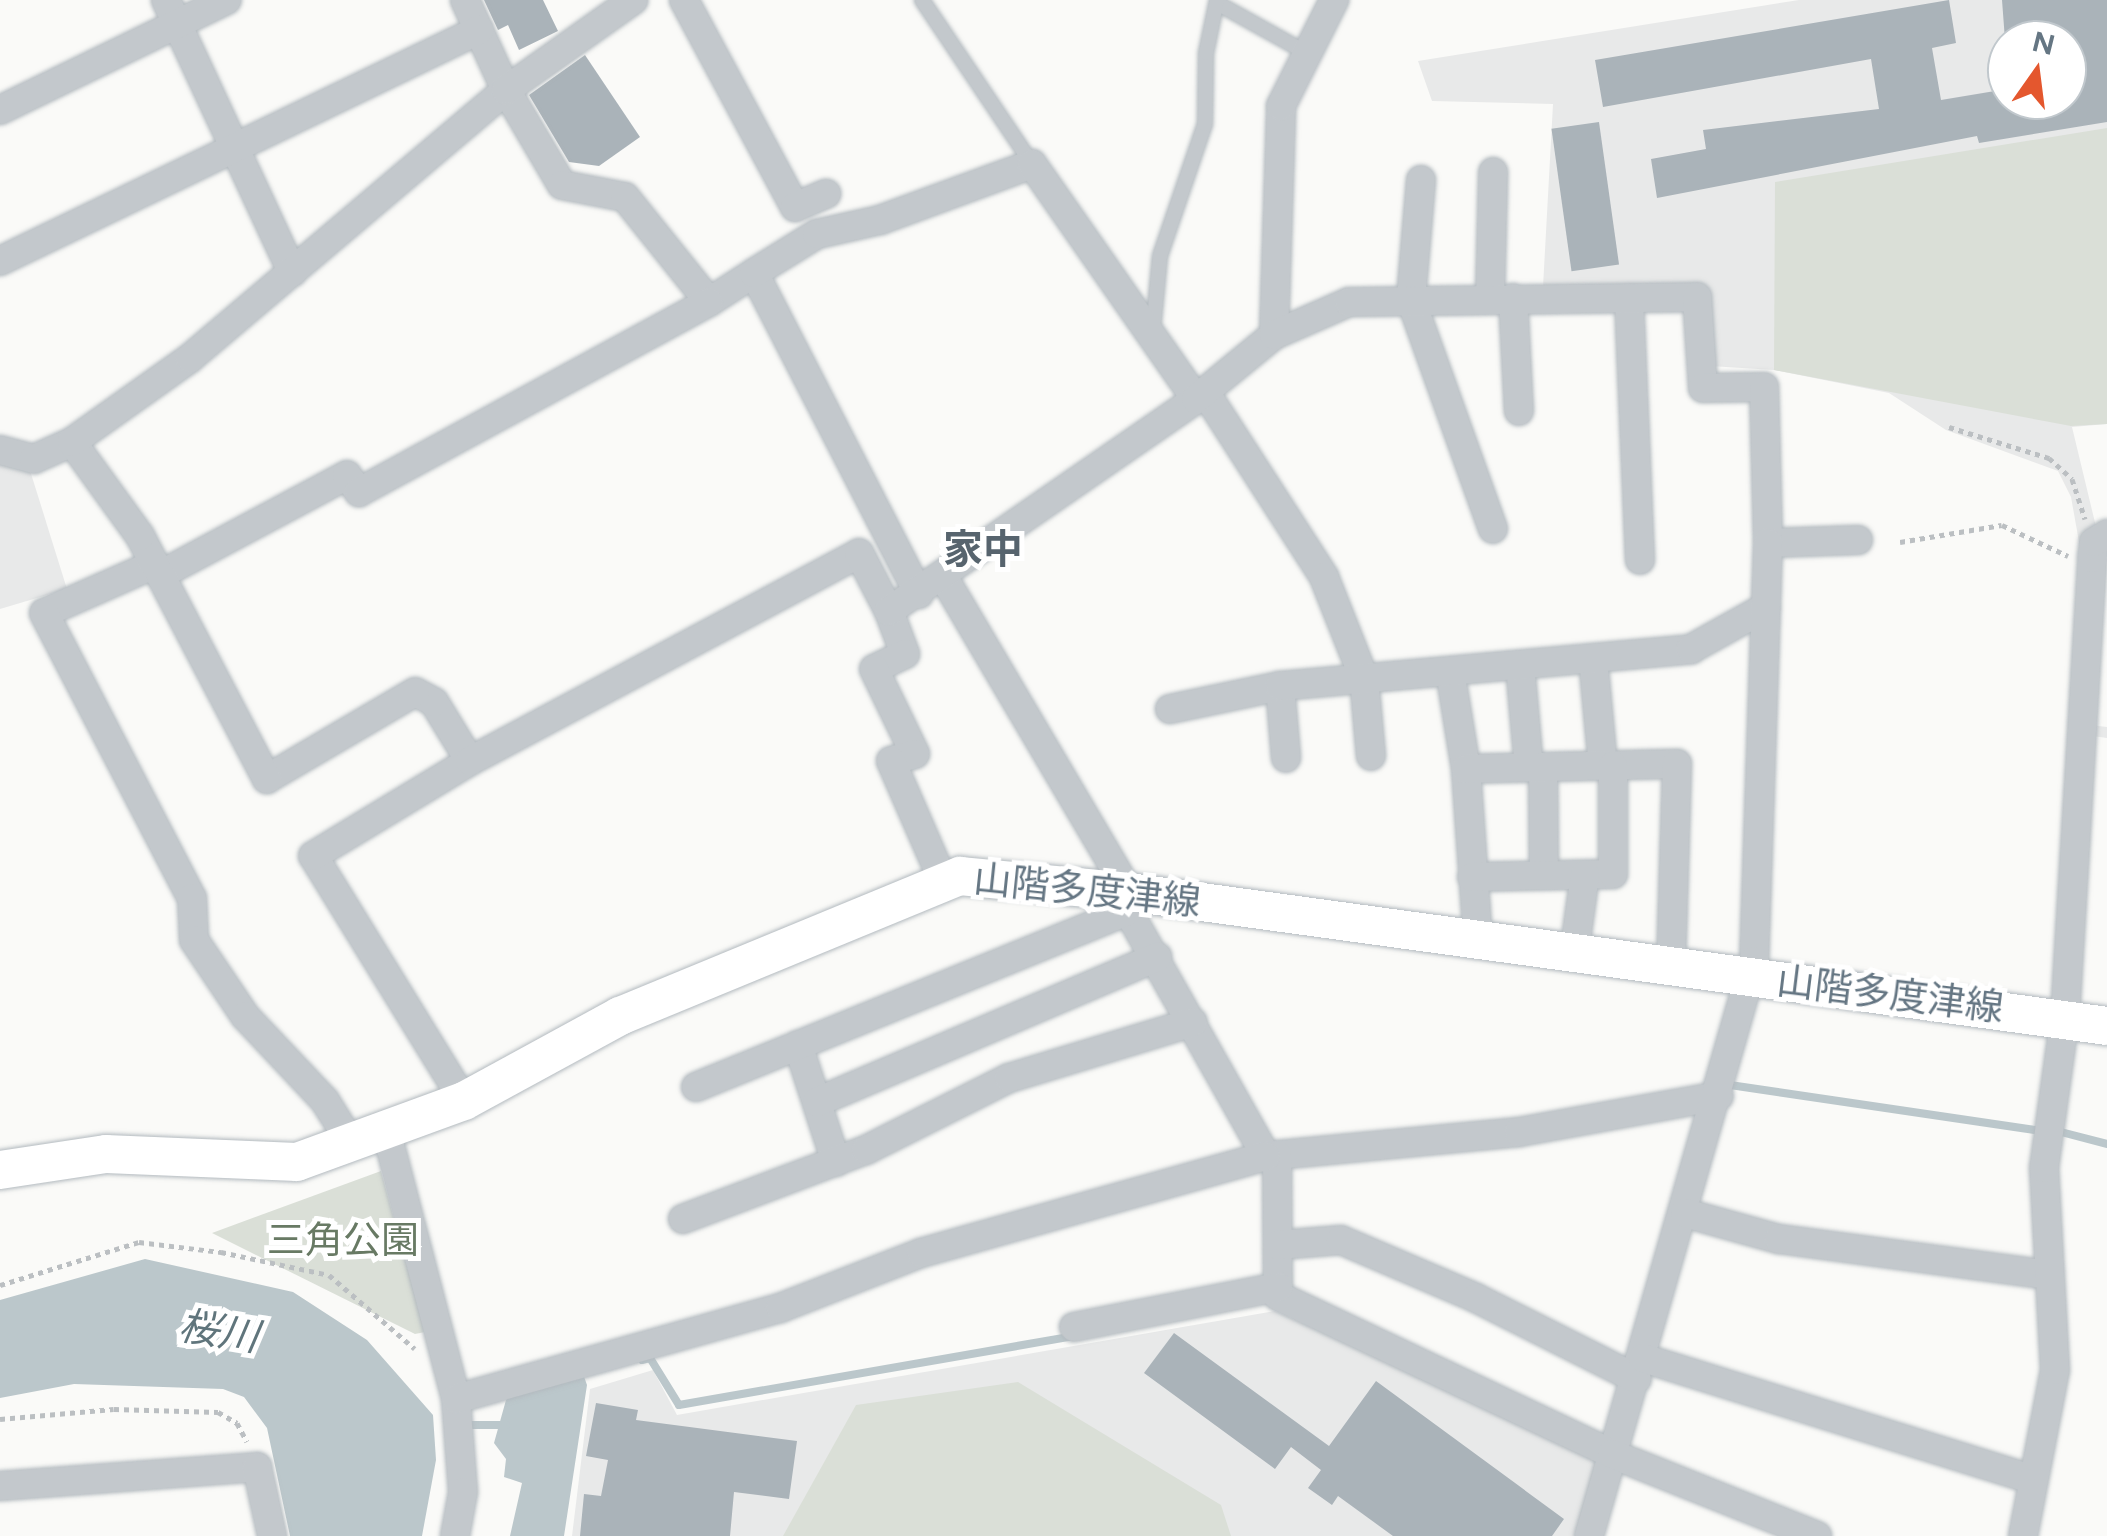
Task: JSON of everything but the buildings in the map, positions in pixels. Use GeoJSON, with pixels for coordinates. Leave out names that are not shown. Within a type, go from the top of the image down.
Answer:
{"type":"FeatureCollection","features":[{"type":"Feature","properties":{"kind":"main road","name":"山階多度津線"},"geometry":{"type":"LineString","coordinates":[[0,1170],[106,1154],[284,1163],[464,1101],[620,1016],[960,876],[1011,878],[1129,902],[1478,940],[2065,1017],[2107,1026]]}},
{"type":"Feature","properties":{"kind":"street"},"geometry":{"type":"LineString","coordinates":[[0,110],[172,12],[227,0]]}},
{"type":"Feature","properties":{"kind":"street"},"geometry":{"type":"LineString","coordinates":[[465,0],[506,90],[562,185],[625,197],[709,302]]}},
{"type":"Feature","properties":{"kind":"street"},"geometry":{"type":"LineString","coordinates":[[0,450],[34,459],[72,442],[190,358],[506,90],[631,0]]}},
{"type":"Feature","properties":{"kind":"street"},"geometry":{"type":"LineString","coordinates":[[684,0],[795,207],[826,194]]}},
{"type":"Feature","properties":{"kind":"street"},"geometry":{"type":"LineString","coordinates":[[1274,336],[1281,106],[1334,0]]}},
{"type":"Feature","properties":{"kind":"street"},"geometry":{"type":"LineString","coordinates":[[172,12],[292,272]]}},
{"type":"Feature","properties":{"kind":"street"},"geometry":{"type":"LineString","coordinates":[[0,261],[478,30]]}},
{"type":"Feature","properties":{"kind":"street"},"geometry":{"type":"LineString","coordinates":[[350,1141],[325,1100],[245,1016],[194,940],[192,898],[44,613],[158,569],[347,475],[359,492],[709,302],[817,234],[880,220],[1032,164],[1152,336],[1201,396],[1324,577],[1364,678],[1371,756]]}},
{"type":"Feature","properties":{"kind":"street"},"geometry":{"type":"LineString","coordinates":[[1493,172],[1502,299],[1520,411]]}},
{"type":"Feature","properties":{"kind":"street"},"geometry":{"type":"LineString","coordinates":[[1421,180],[1411,300],[1493,529]]}},
{"type":"Feature","properties":{"kind":"street"},"geometry":{"type":"LineString","coordinates":[[754,274],[919,594]]}},
{"type":"Feature","properties":{"kind":"street"},"geometry":{"type":"LineString","coordinates":[[889,611],[944,578],[1201,396],[1274,336],[1348,302],[1698,297],[1703,388],[1764,387],[1768,543],[1754,961],[1719,1096],[1588,1536]]}},
{"type":"Feature","properties":{"kind":"street"},"geometry":{"type":"LineString","coordinates":[[1629,298],[1640,560]]}},
{"type":"Feature","properties":{"kind":"street"},"geometry":{"type":"LineString","coordinates":[[72,442],[158,569],[267,779],[416,692],[434,702],[470,761]]}},
{"type":"Feature","properties":{"kind":"street"},"geometry":{"type":"LineString","coordinates":[[1768,543],[1858,540]]}},
{"type":"Feature","properties":{"kind":"street"},"geometry":{"type":"LineString","coordinates":[[2024,1536],[2055,1370],[2044,1168],[2065,1017],[2095,731],[2098,545]]}},
{"type":"Feature","properties":{"kind":"street"},"geometry":{"type":"LineString","coordinates":[[464,1101],[314,856],[470,761],[859,553],[889,611],[905,654],[874,669],[915,754],[890,762],[944,883]]}},
{"type":"Feature","properties":{"kind":"street"},"geometry":{"type":"LineString","coordinates":[[944,578],[1271,1156],[1278,1296],[1612,1454],[1817,1536]]}},
{"type":"Feature","properties":{"kind":"street"},"geometry":{"type":"LineString","coordinates":[[1170,709],[1280,686],[1691,649],[1766,607]]}},
{"type":"Feature","properties":{"kind":"street"},"geometry":{"type":"LineString","coordinates":[[1472,876],[1613,874],[1608,766],[1593,658]]}},
{"type":"Feature","properties":{"kind":"street"},"geometry":{"type":"LineString","coordinates":[[1520,665],[1536,767],[1544,875]]}},
{"type":"Feature","properties":{"kind":"street"},"geometry":{"type":"LineString","coordinates":[[1450,671],[1466,769],[1478,940]]}},
{"type":"Feature","properties":{"kind":"street"},"geometry":{"type":"LineString","coordinates":[[1280,686],[1286,758]]}},
{"type":"Feature","properties":{"kind":"street"},"geometry":{"type":"LineString","coordinates":[[1466,769],[1678,764],[1671,967]]}},
{"type":"Feature","properties":{"kind":"street"},"geometry":{"type":"LineString","coordinates":[[1574,954],[1585,875]]}},
{"type":"Feature","properties":{"kind":"street"},"geometry":{"type":"LineString","coordinates":[[696,1087],[1129,902]]}},
{"type":"Feature","properties":{"kind":"street"},"geometry":{"type":"LineString","coordinates":[[817,1102],[1156,958]]}},
{"type":"Feature","properties":{"kind":"street"},"geometry":{"type":"LineString","coordinates":[[683,1219],[836,1162],[1009,1078],[1193,1022]]}},
{"type":"Feature","properties":{"kind":"street"},"geometry":{"type":"LineString","coordinates":[[798,1045],[836,1162]]}},
{"type":"Feature","properties":{"kind":"street"},"geometry":{"type":"LineString","coordinates":[[453,1388],[780,1308],[920,1252],[1271,1156],[1519,1132],[1719,1096]]}},
{"type":"Feature","properties":{"kind":"street"},"geometry":{"type":"LineString","coordinates":[[386,1130],[453,1388],[463,1492],[455,1536]]}},
{"type":"Feature","properties":{"kind":"street"},"geometry":{"type":"LineString","coordinates":[[1685,1213],[1779,1239],[2050,1275]]}},
{"type":"Feature","properties":{"kind":"street"},"geometry":{"type":"LineString","coordinates":[[1278,1245],[1340,1240],[1640,1368],[2032,1479]]}},
{"type":"Feature","properties":{"kind":"street"},"geometry":{"type":"LineString","coordinates":[[1074,1327],[1278,1288]]}},
{"type":"Feature","properties":{"kind":"street"},"geometry":{"type":"LineString","coordinates":[[0,1486],[258,1466],[272,1536]]}},
{"type":"Feature","properties":{"kind":"lane"},"geometry":{"type":"LineString","coordinates":[[922,0],[1032,164]]}},
{"type":"Feature","properties":{"kind":"lane"},"geometry":{"type":"LineString","coordinates":[[1152,336],[1160,256],[1206,124],[1206,53],[1217,2],[1306,53]]}},
{"type":"Feature","properties":{"kind":"path"},"geometry":{"type":"LineString","coordinates":[[1900,542],[2002,525],[2064,555],[2098,545],[2072,479],[2049,458],[1950,427]]}},
{"type":"Feature","properties":{"kind":"path"},"geometry":{"type":"LineString","coordinates":[[0,1285],[139,1242],[303,1267],[328,1275],[453,1388]]}},
{"type":"Feature","properties":{"kind":"path"},"geometry":{"type":"LineString","coordinates":[[0,1419],[114,1409],[218,1412],[237,1423],[258,1466]]}},
{"type":"Feature","properties":{"kind":"shaded area"},"geometry":{"type":"Polygon","coordinates":[[[1799,0],[2107,0],[2107,424],[2072,427],[2098,535],[2090,725],[2107,727],[2107,738],[2071,733],[2086,581],[2071,497],[2058,471],[1946,430],[1889,393],[1774,370],[1710,366],[1706,286],[1543,287],[1553,104],[1432,101],[1418,61],[1799,0]]]}},
{"type":"Feature","properties":{"kind":"shaded area"},"geometry":{"type":"Polygon","coordinates":[[[0,457],[28,464],[67,589],[0,609],[0,457]]]}},
{"type":"Feature","properties":{"kind":"shaded area"},"geometry":{"type":"Polygon","coordinates":[[[1275,1311],[1601,1458],[1577,1536],[572,1536],[590,1389],[653,1370],[677,1415],[1275,1311]]]}},
{"type":"Feature","properties":{"kind":"green space"},"geometry":{"type":"Polygon","coordinates":[[[2107,128],[2107,424],[2071,426],[1774,370],[1775,182],[2107,128]]]}},
{"type":"Feature","properties":{"kind":"green space","name":"三角公園"},"geometry":{"type":"Polygon","coordinates":[[[381,1171],[425,1332],[415,1334],[212,1233],[381,1171]]]}},
{"type":"Feature","properties":{"kind":"green space"},"geometry":{"type":"Polygon","coordinates":[[[1018,1382],[1221,1505],[1231,1536],[783,1536],[856,1405],[1018,1382]]]}},
{"type":"Feature","properties":{"kind":"water","name":"桜川"},"geometry":{"type":"Polygon","coordinates":[[[145,1259],[293,1292],[367,1340],[433,1415],[436,1460],[422,1536],[290,1536],[267,1428],[244,1397],[223,1389],[74,1384],[0,1398],[0,1300],[145,1259]]]}},
{"type":"Feature","properties":{"kind":"water"},"geometry":{"type":"Polygon","coordinates":[[[582,1371],[587,1385],[564,1536],[510,1536],[522,1483],[504,1477],[506,1459],[494,1443],[506,1400],[517,1389],[582,1371]]]}},
{"type":"Feature","properties":{"kind":"waterway"},"geometry":{"type":"LineString","coordinates":[[1730,1085],[2041,1131]]}},
{"type":"Feature","properties":{"kind":"waterway"},"geometry":{"type":"LineString","coordinates":[[2061,1132],[2107,1144]]}},
{"type":"Feature","properties":{"kind":"waterway"},"geometry":{"type":"LineString","coordinates":[[642,1360],[650,1358],[679,1405],[1075,1336]]}},
{"type":"Feature","properties":{"kind":"waterway"},"geometry":{"type":"LineString","coordinates":[[465,1425],[506,1425]]}},
{"type":"Feature","properties":{"kind":"district","name":"家中"},"geometry":{"type":"Point","coordinates":[983,549]}}]}
